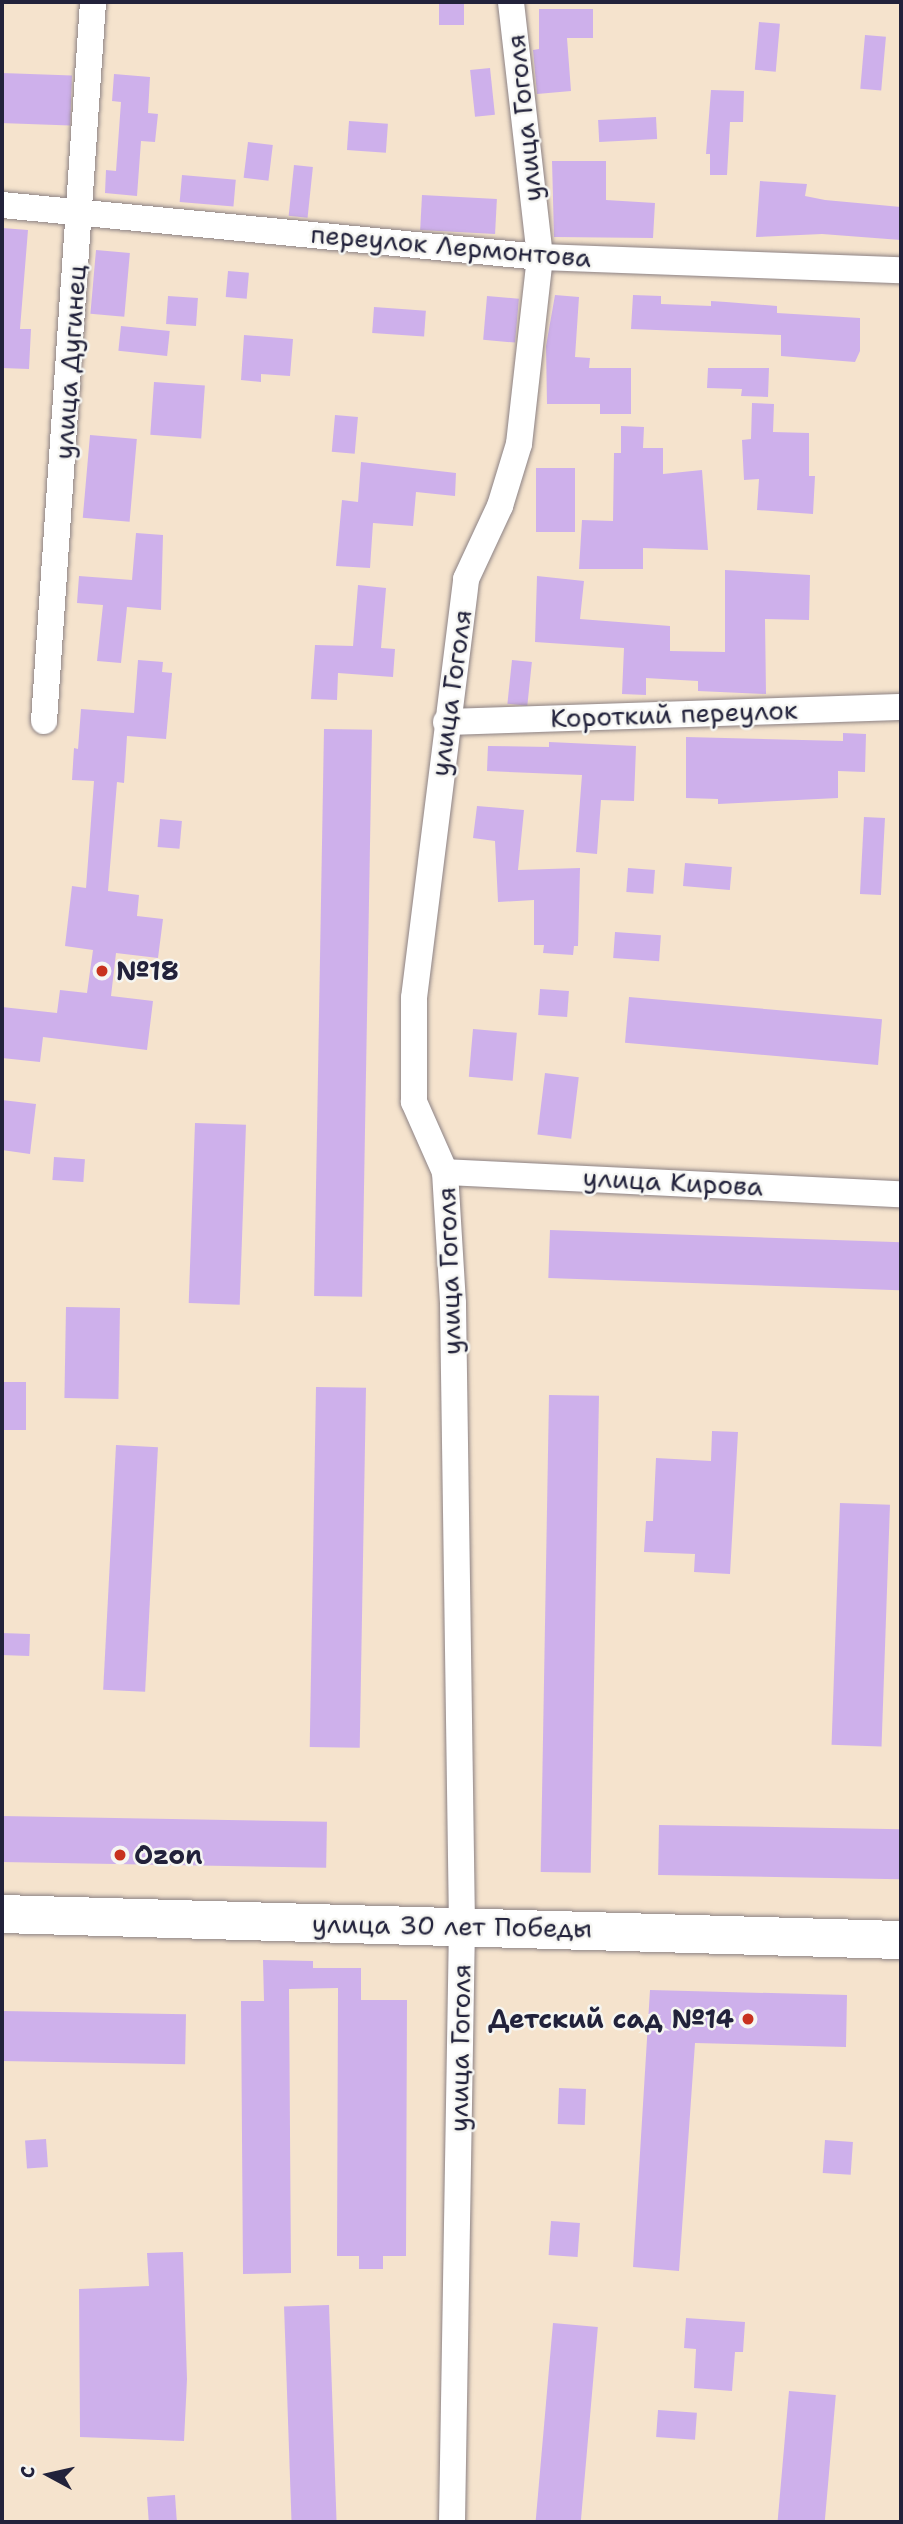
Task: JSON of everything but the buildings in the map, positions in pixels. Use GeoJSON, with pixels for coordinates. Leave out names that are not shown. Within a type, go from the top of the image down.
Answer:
{"type":"FeatureCollection","features":[{"type":"Feature","properties":{"kind":"street","name":"улица Дугинец"},"geometry":{"type":"LineString","coordinates":[[44,722],[81,213],[93,2]]}},
{"type":"Feature","properties":{"kind":"street","name":"улица Гоголя"},"geometry":{"type":"LineString","coordinates":[[452,2522],[462,1926],[453,1303],[445,1172],[414,1102],[414,998],[446,722],[466,579],[500,506],[519,444],[540,257],[511,2]]}},
{"type":"Feature","properties":{"kind":"street","name":"переулок Лермонтова"},"geometry":{"type":"LineString","coordinates":[[2,205],[540,257],[901,270]]}},
{"type":"Feature","properties":{"kind":"street","name":"Короткий переулок"},"geometry":{"type":"LineString","coordinates":[[446,722],[901,707]]}},
{"type":"Feature","properties":{"kind":"street","name":"улица Кирова"},"geometry":{"type":"LineString","coordinates":[[445,1172],[901,1194]]}},
{"type":"Feature","properties":{"kind":"street","name":"улица 30 лет Победы"},"geometry":{"type":"LineString","coordinates":[[2,1914],[901,1940]]}},
{"type":"Feature","properties":{"kind":"place","name":"№18"},"geometry":{"type":"Point","coordinates":[102,971]}},
{"type":"Feature","properties":{"kind":"place","name":"Ozon"},"geometry":{"type":"Point","coordinates":[120,1855]}},
{"type":"Feature","properties":{"kind":"place","name":"Детский сад №14"},"geometry":{"type":"Point","coordinates":[748,2019]}}]}
